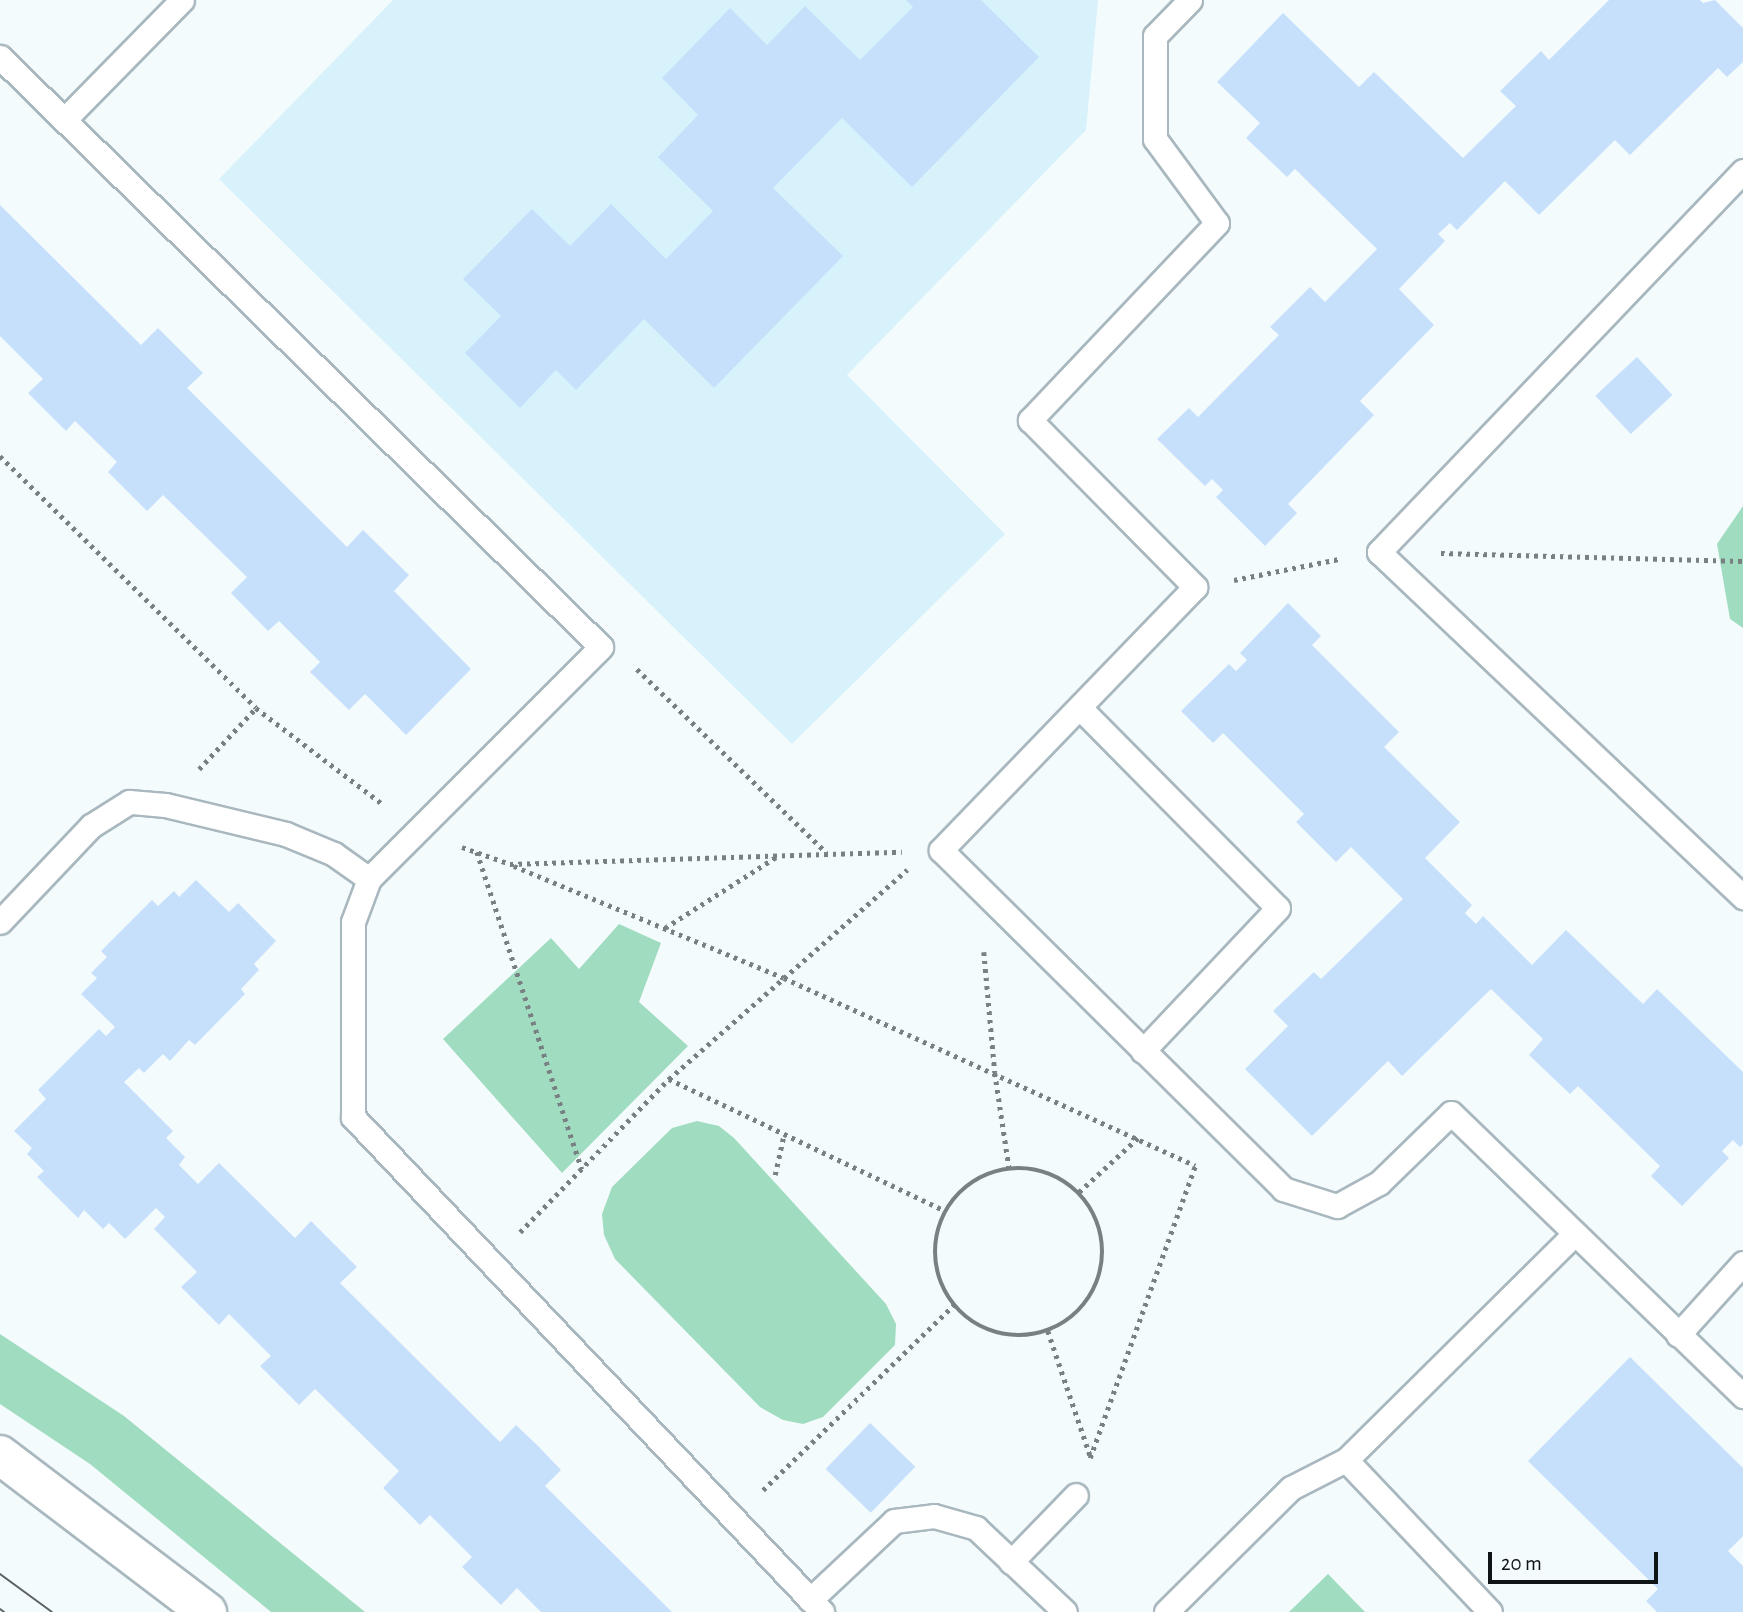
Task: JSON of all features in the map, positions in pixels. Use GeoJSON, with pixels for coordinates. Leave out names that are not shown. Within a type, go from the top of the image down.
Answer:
{"type":"FeatureCollection","features":[{"type":"Feature","properties":{"kind":"street"},"geometry":{"type":"LineString","coordinates":[[0,1455],[207,1612]]}},
{"type":"Feature","properties":{"kind":"lane"},"geometry":{"type":"LineString","coordinates":[[64,120],[182,0]]}},
{"type":"Feature","properties":{"kind":"lane"},"geometry":{"type":"LineString","coordinates":[[1190,0],[1155,36],[1156,139],[1217,223],[1030,420],[1195,587],[1080,708],[935,850],[1283,1189],[1337,1206],[1379,1183],[1451,1113],[1743,1396]]}},
{"type":"Feature","properties":{"kind":"lane"},"geometry":{"type":"LineString","coordinates":[[0,57],[601,647],[369,879],[353,922],[353,1117],[816,1606],[894,1521],[934,1516],[976,1528],[1065,1612]]}},
{"type":"Feature","properties":{"kind":"lane"},"geometry":{"type":"LineString","coordinates":[[1743,171],[1379,552],[1743,897]]}},
{"type":"Feature","properties":{"kind":"lane"},"geometry":{"type":"LineString","coordinates":[[1080,708],[1278,908],[1143,1051]]}},
{"type":"Feature","properties":{"kind":"lane"},"geometry":{"type":"LineString","coordinates":[[0,922],[91,826],[129,802],[166,805],[286,834],[334,854],[369,879]]}},
{"type":"Feature","properties":{"kind":"lane"},"geometry":{"type":"LineString","coordinates":[[1166,1612],[1291,1488],[1346,1460],[1575,1233]]}},
{"type":"Feature","properties":{"kind":"lane"},"geometry":{"type":"LineString","coordinates":[[1678,1335],[1743,1263]]}},
{"type":"Feature","properties":{"kind":"lane"},"geometry":{"type":"LineString","coordinates":[[1346,1460],[1490,1612]]}},
{"type":"Feature","properties":{"kind":"lane"},"geometry":{"type":"LineString","coordinates":[[1011,1562],[1076,1495]]}},
{"type":"Feature","properties":{"kind":"path"},"geometry":{"type":"LineString","coordinates":[[0,456],[256,708],[416,830],[510,864],[784,978],[1195,1165]]}},
{"type":"Feature","properties":{"kind":"path"},"geometry":{"type":"LineString","coordinates":[[1195,587],[1379,552],[1743,561]]}},
{"type":"Feature","properties":{"kind":"path"},"geometry":{"type":"LineString","coordinates":[[601,647],[627,659],[828,854]]}},
{"type":"Feature","properties":{"kind":"path"},"geometry":{"type":"LineString","coordinates":[[166,805],[256,708]]}},
{"type":"Feature","properties":{"kind":"path"},"geometry":{"type":"LineString","coordinates":[[510,864],[935,850]]}},
{"type":"Feature","properties":{"kind":"path"},"geometry":{"type":"LineString","coordinates":[[490,1262],[669,1079],[935,850]]}},
{"type":"Feature","properties":{"kind":"path"},"geometry":{"type":"LineString","coordinates":[[477,852],[582,1169]]}},
{"type":"Feature","properties":{"kind":"path"},"geometry":{"type":"LineString","coordinates":[[664,928],[778,855]]}},
{"type":"Feature","properties":{"kind":"path"},"geometry":{"type":"LineString","coordinates":[[979,891],[995,1073],[1009,1167]]}},
{"type":"Feature","properties":{"kind":"path"},"geometry":{"type":"LineString","coordinates":[[669,1079],[946,1211]]}},
{"type":"Feature","properties":{"kind":"path"},"geometry":{"type":"LineString","coordinates":[[775,1175],[784,1134]]}},
{"type":"Feature","properties":{"kind":"path"},"geometry":{"type":"LineString","coordinates":[[1076,1495],[1195,1165],[1227,1134]]}},
{"type":"Feature","properties":{"kind":"path"},"geometry":{"type":"LineString","coordinates":[[1079,1192],[1138,1138]]}},
{"type":"Feature","properties":{"kind":"path"},"geometry":{"type":"LineString","coordinates":[[1009,1167],[1046,1171],[1079,1192],[1093,1211],[1102,1234],[1104,1258],[1098,1282],[1086,1303],[1070,1320],[1048,1331],[1028,1336],[1007,1336],[968,1320],[942,1286],[935,1265],[934,1242],[946,1211],[968,1184],[987,1173],[1009,1167]]}},
{"type":"Feature","properties":{"kind":"path"},"geometry":{"type":"LineString","coordinates":[[733,1519],[954,1305]]}},
{"type":"Feature","properties":{"kind":"path"},"geometry":{"type":"LineString","coordinates":[[1048,1331],[1091,1456]]}},
{"type":"Feature","properties":{"kind":"shaded area"},"geometry":{"type":"Polygon","coordinates":[[[393,0],[1098,0],[1086,130],[847,375],[1005,534],[792,744],[219,179],[393,0]]]}},
{"type":"Feature","properties":{"kind":"green space"},"geometry":{"type":"Polygon","coordinates":[[[1743,506],[1743,628],[1730,619],[1717,544],[1743,506]]]}},
{"type":"Feature","properties":{"kind":"green space"},"geometry":{"type":"Polygon","coordinates":[[[619,924],[661,943],[639,1002],[688,1046],[562,1173],[443,1039],[551,938],[579,969],[619,924]]]}},
{"type":"Feature","properties":{"kind":"green space"},"geometry":{"type":"Polygon","coordinates":[[[697,1121],[719,1126],[734,1138],[886,1304],[896,1324],[895,1345],[823,1417],[803,1424],[783,1420],[760,1407],[615,1259],[604,1235],[602,1214],[612,1187],[672,1128],[697,1121]]]}},
{"type":"Feature","properties":{"kind":"green space"},"geometry":{"type":"Polygon","coordinates":[[[0,1334],[124,1416],[365,1612],[271,1612],[90,1464],[0,1404],[0,1334]]]}},
{"type":"Feature","properties":{"kind":"green space"},"geometry":{"type":"Polygon","coordinates":[[[1328,1574],[1365,1612],[1289,1612],[1328,1574]]]}},
{"type":"Feature","properties":{"kind":"building"},"geometry":{"type":"Polygon","coordinates":[[[906,0],[981,0],[1039,57],[912,187],[842,118],[773,188],[843,256],[714,388],[644,319],[576,390],[556,370],[520,408],[465,353],[501,316],[463,279],[532,209],[570,246],[611,204],[666,259],[713,211],[658,157],[698,115],[662,78],[730,8],[767,45],[805,6],[860,60],[913,7],[906,0]]]}},
{"type":"Feature","properties":{"kind":"building"},"geometry":{"type":"Polygon","coordinates":[[[1609,0],[1700,0],[1703,3],[1715,0],[1743,28],[1743,62],[1727,77],[1718,68],[1630,155],[1615,140],[1539,215],[1505,181],[1457,230],[1450,223],[1438,234],[1445,241],[1399,289],[1434,325],[1360,401],[1374,415],[1288,504],[1297,513],[1265,546],[1216,497],[1223,490],[1212,479],[1205,486],[1157,439],[1189,408],[1198,417],[1279,335],[1270,327],[1310,287],[1325,302],[1377,249],[1295,169],[1287,177],[1246,138],[1260,123],[1217,82],[1283,13],[1359,87],[1374,72],[1463,158],[1516,106],[1500,91],[1541,51],[1549,60],[1609,0]]]}},
{"type":"Feature","properties":{"kind":"building"},"geometry":{"type":"Polygon","coordinates":[[[0,205],[141,345],[158,328],[203,373],[187,388],[347,547],[363,530],[409,575],[394,591],[471,669],[406,735],[365,694],[349,710],[310,672],[320,662],[279,621],[268,631],[231,593],[247,577],[163,495],[147,511],[108,472],[117,462],[75,421],[66,431],[28,393],[43,379],[0,336],[0,205]]]}},
{"type":"Feature","properties":{"kind":"building"},"geometry":{"type":"Polygon","coordinates":[[[1637,357],[1672,395],[1631,434],[1595,396],[1637,357]]]}},
{"type":"Feature","properties":{"kind":"building"},"geometry":{"type":"Polygon","coordinates":[[[1288,603],[1321,636],[1312,645],[1399,732],[1384,747],[1460,822],[1425,858],[1472,905],[1465,913],[1476,924],[1483,916],[1532,965],[1566,930],[1643,1004],[1657,989],[1743,1072],[1743,1144],[1740,1147],[1733,1140],[1722,1151],[1729,1158],[1682,1206],[1651,1176],[1660,1166],[1578,1086],[1570,1094],[1529,1055],[1543,1039],[1491,989],[1402,1076],[1388,1061],[1312,1136],[1245,1069],[1288,1026],[1273,1011],[1314,972],[1321,979],[1403,899],[1351,847],[1336,862],[1296,822],[1304,814],[1223,733],[1213,743],[1181,711],[1229,664],[1236,671],[1247,660],[1240,653],[1288,603]]]}},
{"type":"Feature","properties":{"kind":"building"},"geometry":{"type":"Polygon","coordinates":[[[196,880],[229,912],[238,903],[276,941],[254,964],[259,970],[241,989],[245,994],[195,1045],[189,1040],[170,1061],[163,1054],[144,1073],[139,1068],[124,1082],[173,1131],[166,1138],[185,1157],[179,1165],[198,1184],[219,1163],[295,1238],[311,1221],[357,1267],[340,1283],[500,1442],[516,1425],[539,1447],[561,1470],[545,1486],[672,1612],[541,1612],[517,1588],[501,1605],[462,1567],[472,1557],[430,1515],[420,1525],[383,1488],[399,1471],[315,1389],[299,1405],[260,1366],[271,1356],[229,1314],[219,1325],[181,1287],[197,1272],[154,1229],[165,1217],[156,1208],[125,1239],[109,1223],[103,1229],[84,1210],[78,1218],[37,1177],[44,1171],[27,1154],[32,1148],[14,1131],[46,1099],[38,1090],[99,1029],[106,1036],[115,1027],[81,994],[97,978],[91,973],[107,957],[101,951],[152,900],[158,906],[174,891],[179,897],[196,880]]]}},
{"type":"Feature","properties":{"kind":"building"},"geometry":{"type":"Polygon","coordinates":[[[1630,1357],[1743,1468],[1743,1536],[1728,1551],[1743,1566],[1743,1612],[1657,1612],[1646,1601],[1658,1589],[1528,1461],[1630,1357]]]}},
{"type":"Feature","properties":{"kind":"building"},"geometry":{"type":"Polygon","coordinates":[[[870,1423],[915,1467],[871,1513],[826,1469],[870,1423]]]}},
{"type":"Feature","properties":{"kind":"tram line"},"geometry":{"type":"LineString","coordinates":[[0,1574],[52,1612]]}},
{"type":"Feature","properties":{"kind":"tram line"},"geometry":{"type":"LineString","coordinates":[[0,1609],[4,1612]]}}]}
